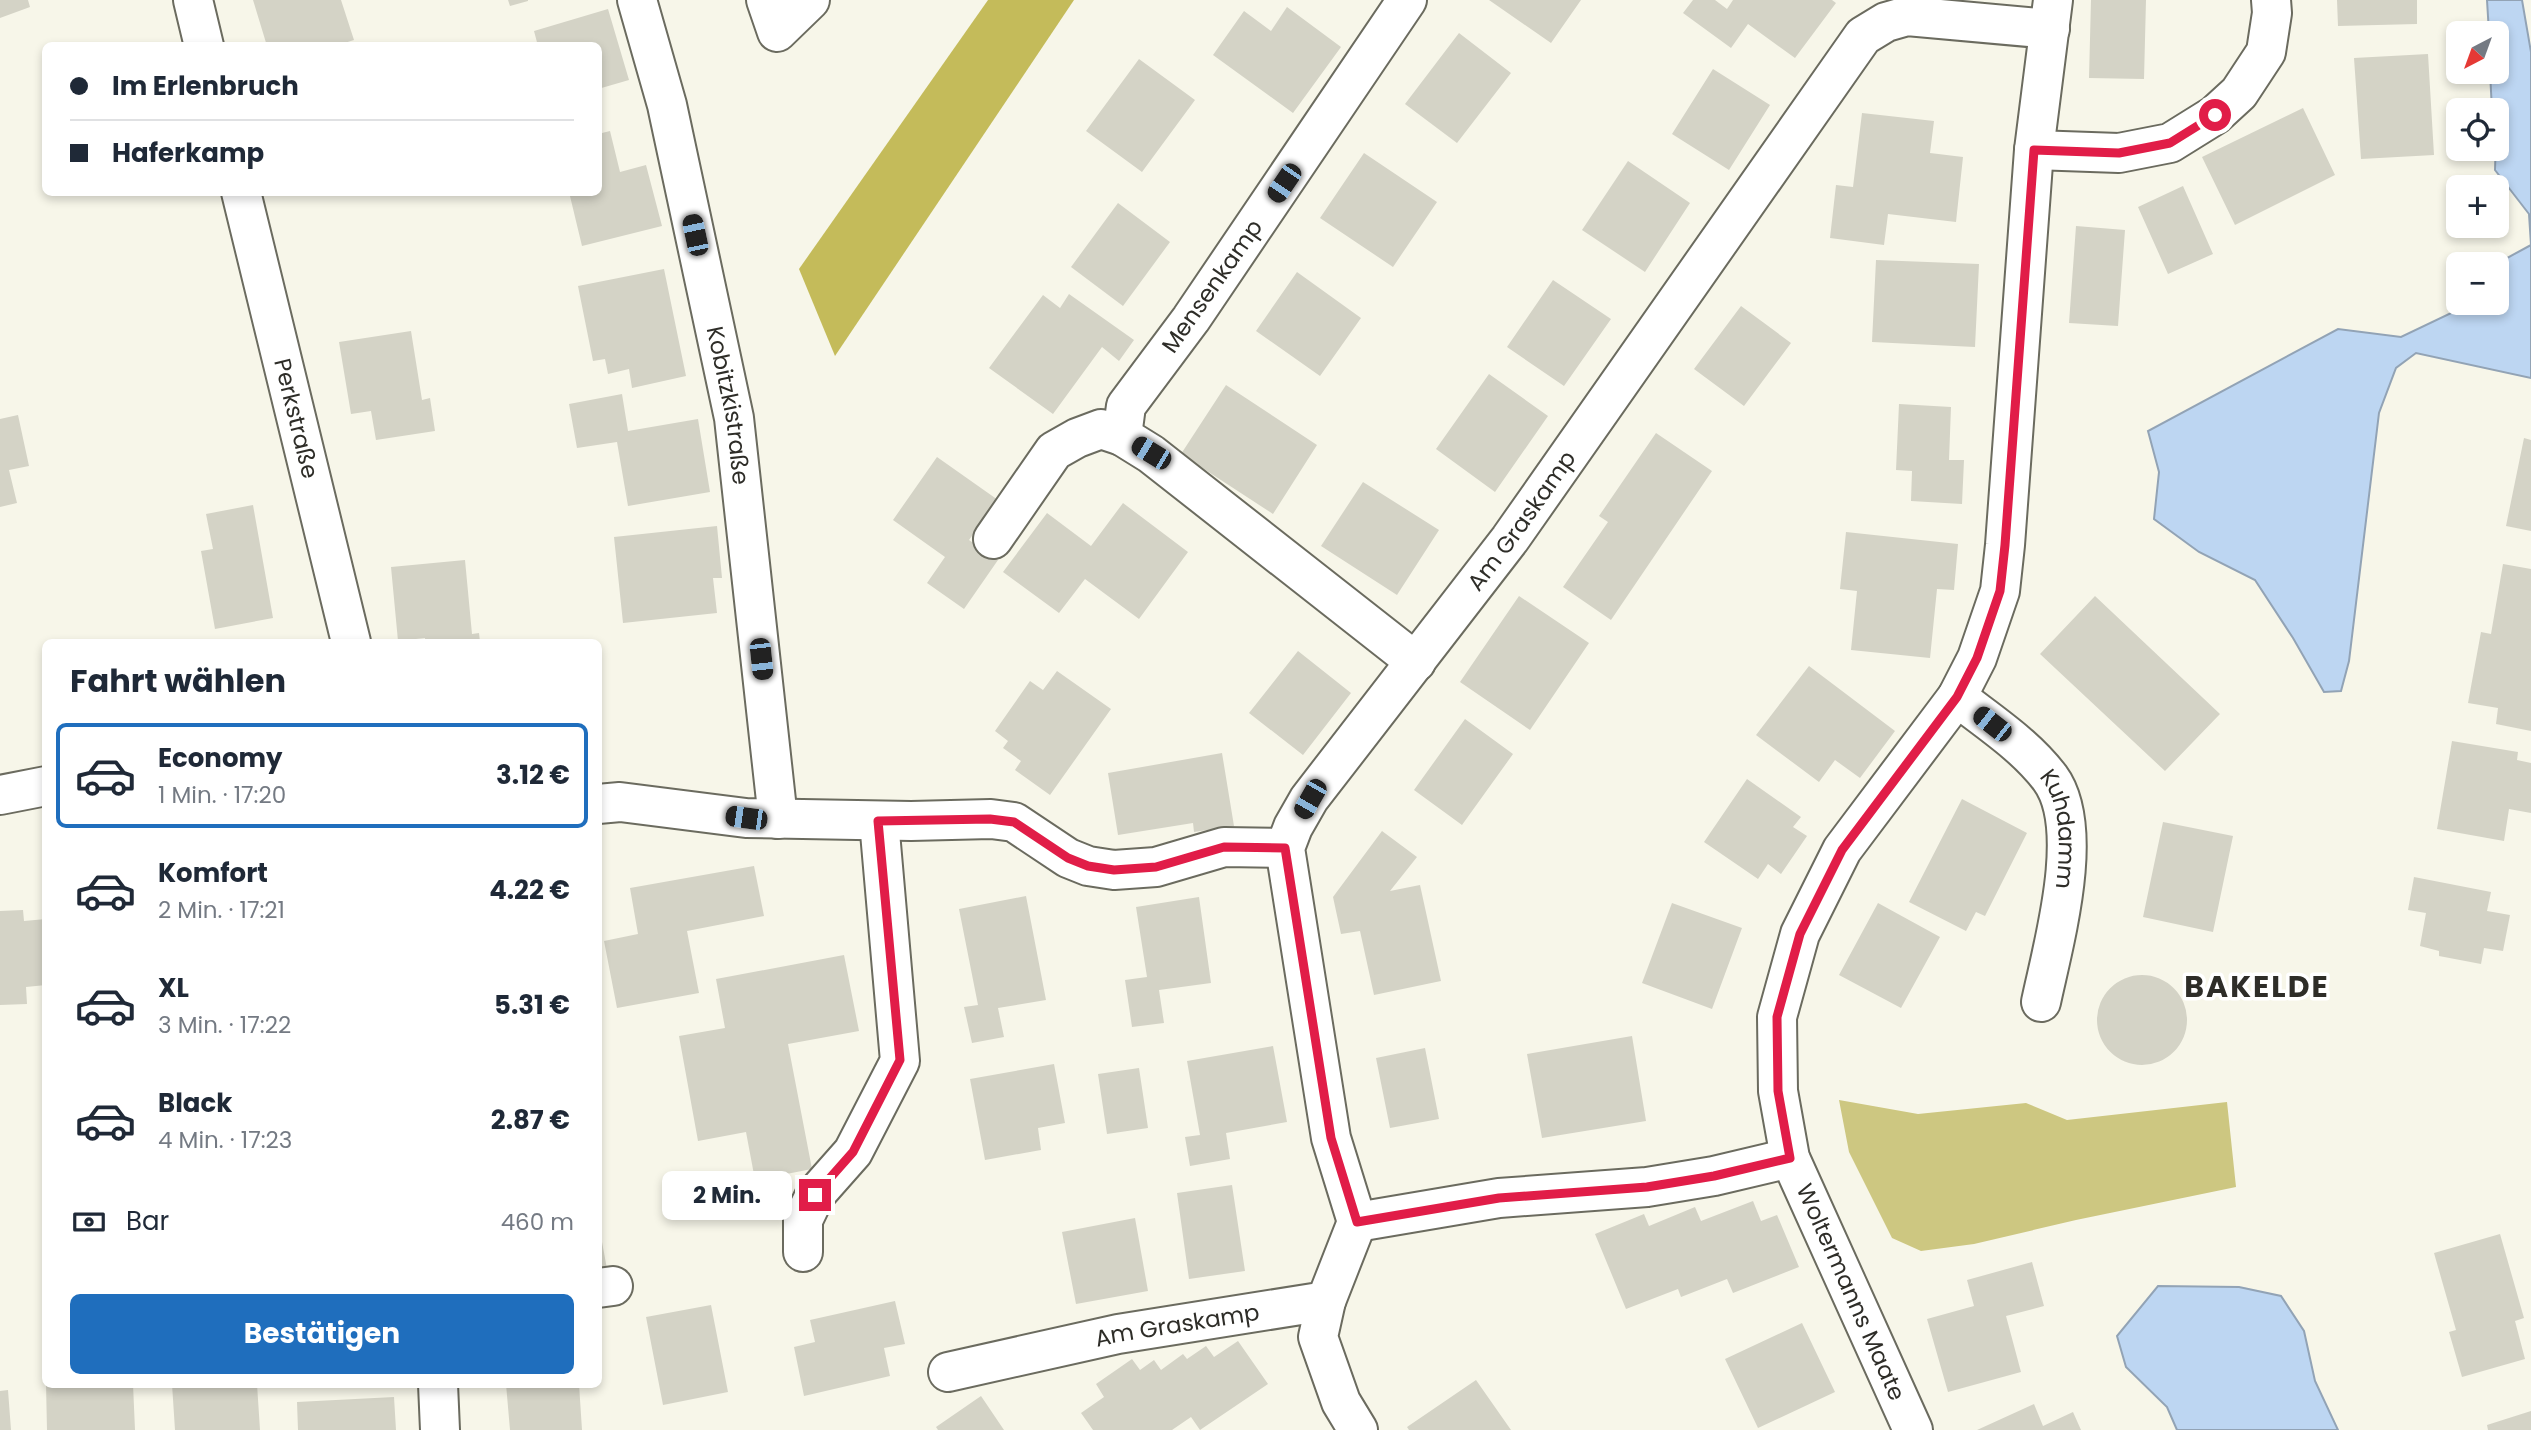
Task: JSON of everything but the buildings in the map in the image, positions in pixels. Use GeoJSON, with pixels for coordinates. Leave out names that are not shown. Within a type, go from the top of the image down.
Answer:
{"type":"FeatureCollection","features":[{"type":"Feature","properties":{"kind":"street"},"geometry":{"type":"LineString","coordinates":[[193,0],[203,42]]}},
{"type":"Feature","properties":{"kind":"street","name":"Kobitzkistraße"},"geometry":{"type":"LineString","coordinates":[[637,0],[667,105],[734,418],[778,819]]}},
{"type":"Feature","properties":{"kind":"street"},"geometry":{"type":"LineString","coordinates":[[766,0],[777,32],[810,0]]}},
{"type":"Feature","properties":{"kind":"street","name":"Mensenkamp"},"geometry":{"type":"LineString","coordinates":[[1122,436],[1126,406],[1191,319],[1407,0]]}},
{"type":"Feature","properties":{"kind":"street"},"geometry":{"type":"LineString","coordinates":[[2034,150],[2119,153],[2170,143],[2215,115],[2239,93],[2266,52],[2272,13],[2271,0]]}},
{"type":"Feature","properties":{"kind":"street","name":"Woltermanns Maate"},"geometry":{"type":"LineString","coordinates":[[1913,1430],[1790,1158],[1778,1091],[1777,1017],[1800,934],[1842,850],[1957,697],[1977,658],[2000,591],[2034,150],[2051,15]]}},
{"type":"Feature","properties":{"kind":"street","name":"Am Graskamp"},"geometry":{"type":"LineString","coordinates":[[1285,848],[1293,827],[1310,799],[1510,539],[1863,36],[1886,22],[1907,16],[2051,15]]}},
{"type":"Feature","properties":{"kind":"street","name":"Perkstraße"},"geometry":{"type":"LineString","coordinates":[[242,196],[350,639]]}},
{"type":"Feature","properties":{"kind":"street"},"geometry":{"type":"LineString","coordinates":[[993,539],[1054,451],[1101,429],[1122,436],[1151,453],[1416,662]]}},
{"type":"Feature","properties":{"kind":"street","name":"Kuhdamm"},"geometry":{"type":"LineString","coordinates":[[1957,697],[2028,752],[2052,780],[2066,813],[2068,840],[2059,914],[2040,1002]]}},
{"type":"Feature","properties":{"kind":"street"},"geometry":{"type":"LineString","coordinates":[[0,795],[42,787]]}},
{"type":"Feature","properties":{"kind":"street"},"geometry":{"type":"LineString","coordinates":[[602,804],[620,802],[746,818],[878,821],[990,819],[1014,822],[1068,858],[1088,866],[1114,870],[1156,867],[1224,847],[1285,848],[1331,1138],[1357,1222],[1326,1301],[1318,1338],[1341,1402],[1359,1430]]}},
{"type":"Feature","properties":{"kind":"street"},"geometry":{"type":"LineString","coordinates":[[803,1252],[803,1220],[815,1195],[853,1152],[900,1060],[878,821]]}},
{"type":"Feature","properties":{"kind":"street"},"geometry":{"type":"LineString","coordinates":[[1357,1222],[1499,1198],[1647,1187],[1714,1176],[1790,1158]]}},
{"type":"Feature","properties":{"kind":"street","name":"Am Graskamp"},"geometry":{"type":"LineString","coordinates":[[948,1372],[1118,1334],[1326,1301]]}},
{"type":"Feature","properties":{"kind":"street"},"geometry":{"type":"LineString","coordinates":[[438,1388],[440,1430]]}},
{"type":"Feature","properties":{"kind":"shaded area"},"geometry":{"type":"Polygon","coordinates":[[[988,0],[1074,0],[835,356],[799,269],[988,0]]]}},
{"type":"Feature","properties":{"kind":"shaded area"},"geometry":{"type":"Polygon","coordinates":[[[1839,1100],[1918,1114],[2026,1103],[2067,1120],[2227,1102],[2236,1187],[1974,1244],[1921,1251],[1892,1238],[1849,1152],[1839,1100]]]}},
{"type":"Feature","properties":{"kind":"water"},"geometry":{"type":"Polygon","coordinates":[[[2487,0],[2522,0],[2531,52],[2531,245],[2529,214],[2509,188],[2509,175],[2499,175],[2495,170],[2495,161],[2509,161],[2509,98],[2491,98],[2491,84],[2510,84],[2510,21],[2488,21],[2487,0]]]}},
{"type":"Feature","properties":{"kind":"water"},"geometry":{"type":"Polygon","coordinates":[[[2531,245],[2531,378],[2416,353],[2396,368],[2379,413],[2349,661],[2341,691],[2324,692],[2255,580],[2199,552],[2154,519],[2159,472],[2148,431],[2338,329],[2401,337],[2447,315],[2509,315],[2509,257],[2531,245]]]}},
{"type":"Feature","properties":{"kind":"water"},"geometry":{"type":"Polygon","coordinates":[[[2158,1286],[2239,1287],[2281,1296],[2304,1331],[2315,1381],[2338,1430],[2177,1430],[2167,1407],[2126,1367],[2117,1336],[2158,1286]]]}},
{"type":"Feature","properties":{"kind":"district","name":"BAKELDE"},"geometry":{"type":"Point","coordinates":[2257,986]}},
{"type":"Feature","properties":{"kind":"route"},"geometry":{"type":"LineString","coordinates":[[815,1195],[853,1152],[900,1060],[878,821],[990,819],[1014,822],[1068,858],[1088,866],[1114,870],[1156,867],[1224,847],[1285,848],[1331,1138],[1357,1222],[1499,1198],[1647,1187],[1714,1176],[1790,1158],[1778,1091],[1777,1017],[1800,934],[1842,850],[1957,697],[1977,658],[2000,591],[2034,150],[2119,153],[2170,143],[2215,115]]}}]}
